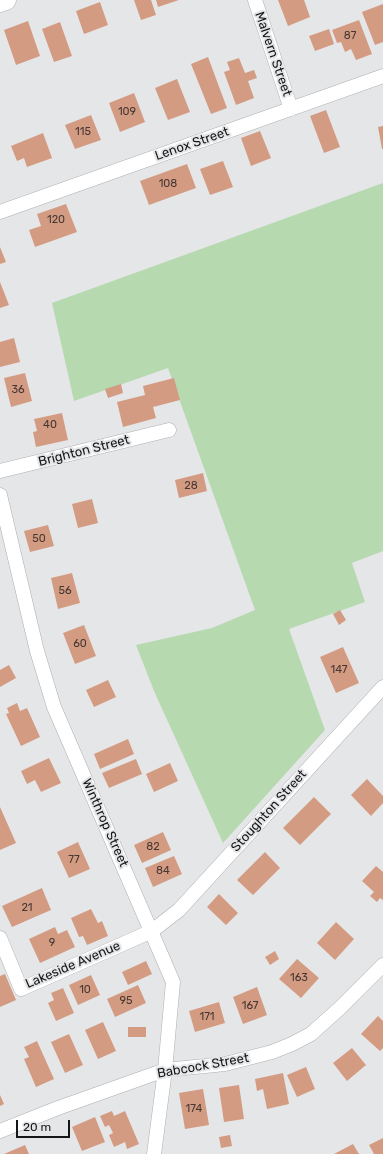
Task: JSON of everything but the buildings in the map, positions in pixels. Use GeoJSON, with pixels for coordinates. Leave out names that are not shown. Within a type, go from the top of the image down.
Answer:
{"type":"FeatureCollection","features":[{"type":"Feature","properties":{"kind":"main road"},"geometry":{"type":"LineString","coordinates":[[0,2],[6,0]]}},
{"type":"Feature","properties":{"kind":"street","name":"Malvern Street"},"geometry":{"type":"LineString","coordinates":[[255,0],[291,109]]}},
{"type":"Feature","properties":{"kind":"street","name":"Lenox Street"},"geometry":{"type":"LineString","coordinates":[[0,212],[383,76]]}},
{"type":"Feature","properties":{"kind":"street","name":"Brighton Street"},"geometry":{"type":"LineString","coordinates":[[0,471],[168,430]]}},
{"type":"Feature","properties":{"kind":"street","name":"Winthrop Street"},"geometry":{"type":"LineString","coordinates":[[0,495],[37,651],[54,707],[173,982],[165,1070],[154,1154]]}},
{"type":"Feature","properties":{"kind":"street","name":"Stoughton Street"},"geometry":{"type":"LineString","coordinates":[[152,931],[179,910],[383,687]]}},
{"type":"Feature","properties":{"kind":"street","name":"Lakeside Avenue"},"geometry":{"type":"LineString","coordinates":[[0,938],[22,989],[152,931]]}},
{"type":"Feature","properties":{"kind":"street","name":"Babcock Street"},"geometry":{"type":"LineString","coordinates":[[0,1131],[58,1108],[165,1070],[225,1064],[272,1052],[292,1044],[311,1034],[340,1008],[383,965]]}},
{"type":"Feature","properties":{"kind":"green space"},"geometry":{"type":"Polygon","coordinates":[[[383,183],[383,551],[352,563],[365,602],[289,629],[325,730],[223,843],[154,691],[136,645],[212,628],[255,610],[168,368],[74,401],[52,303],[383,183]]]}}]}
